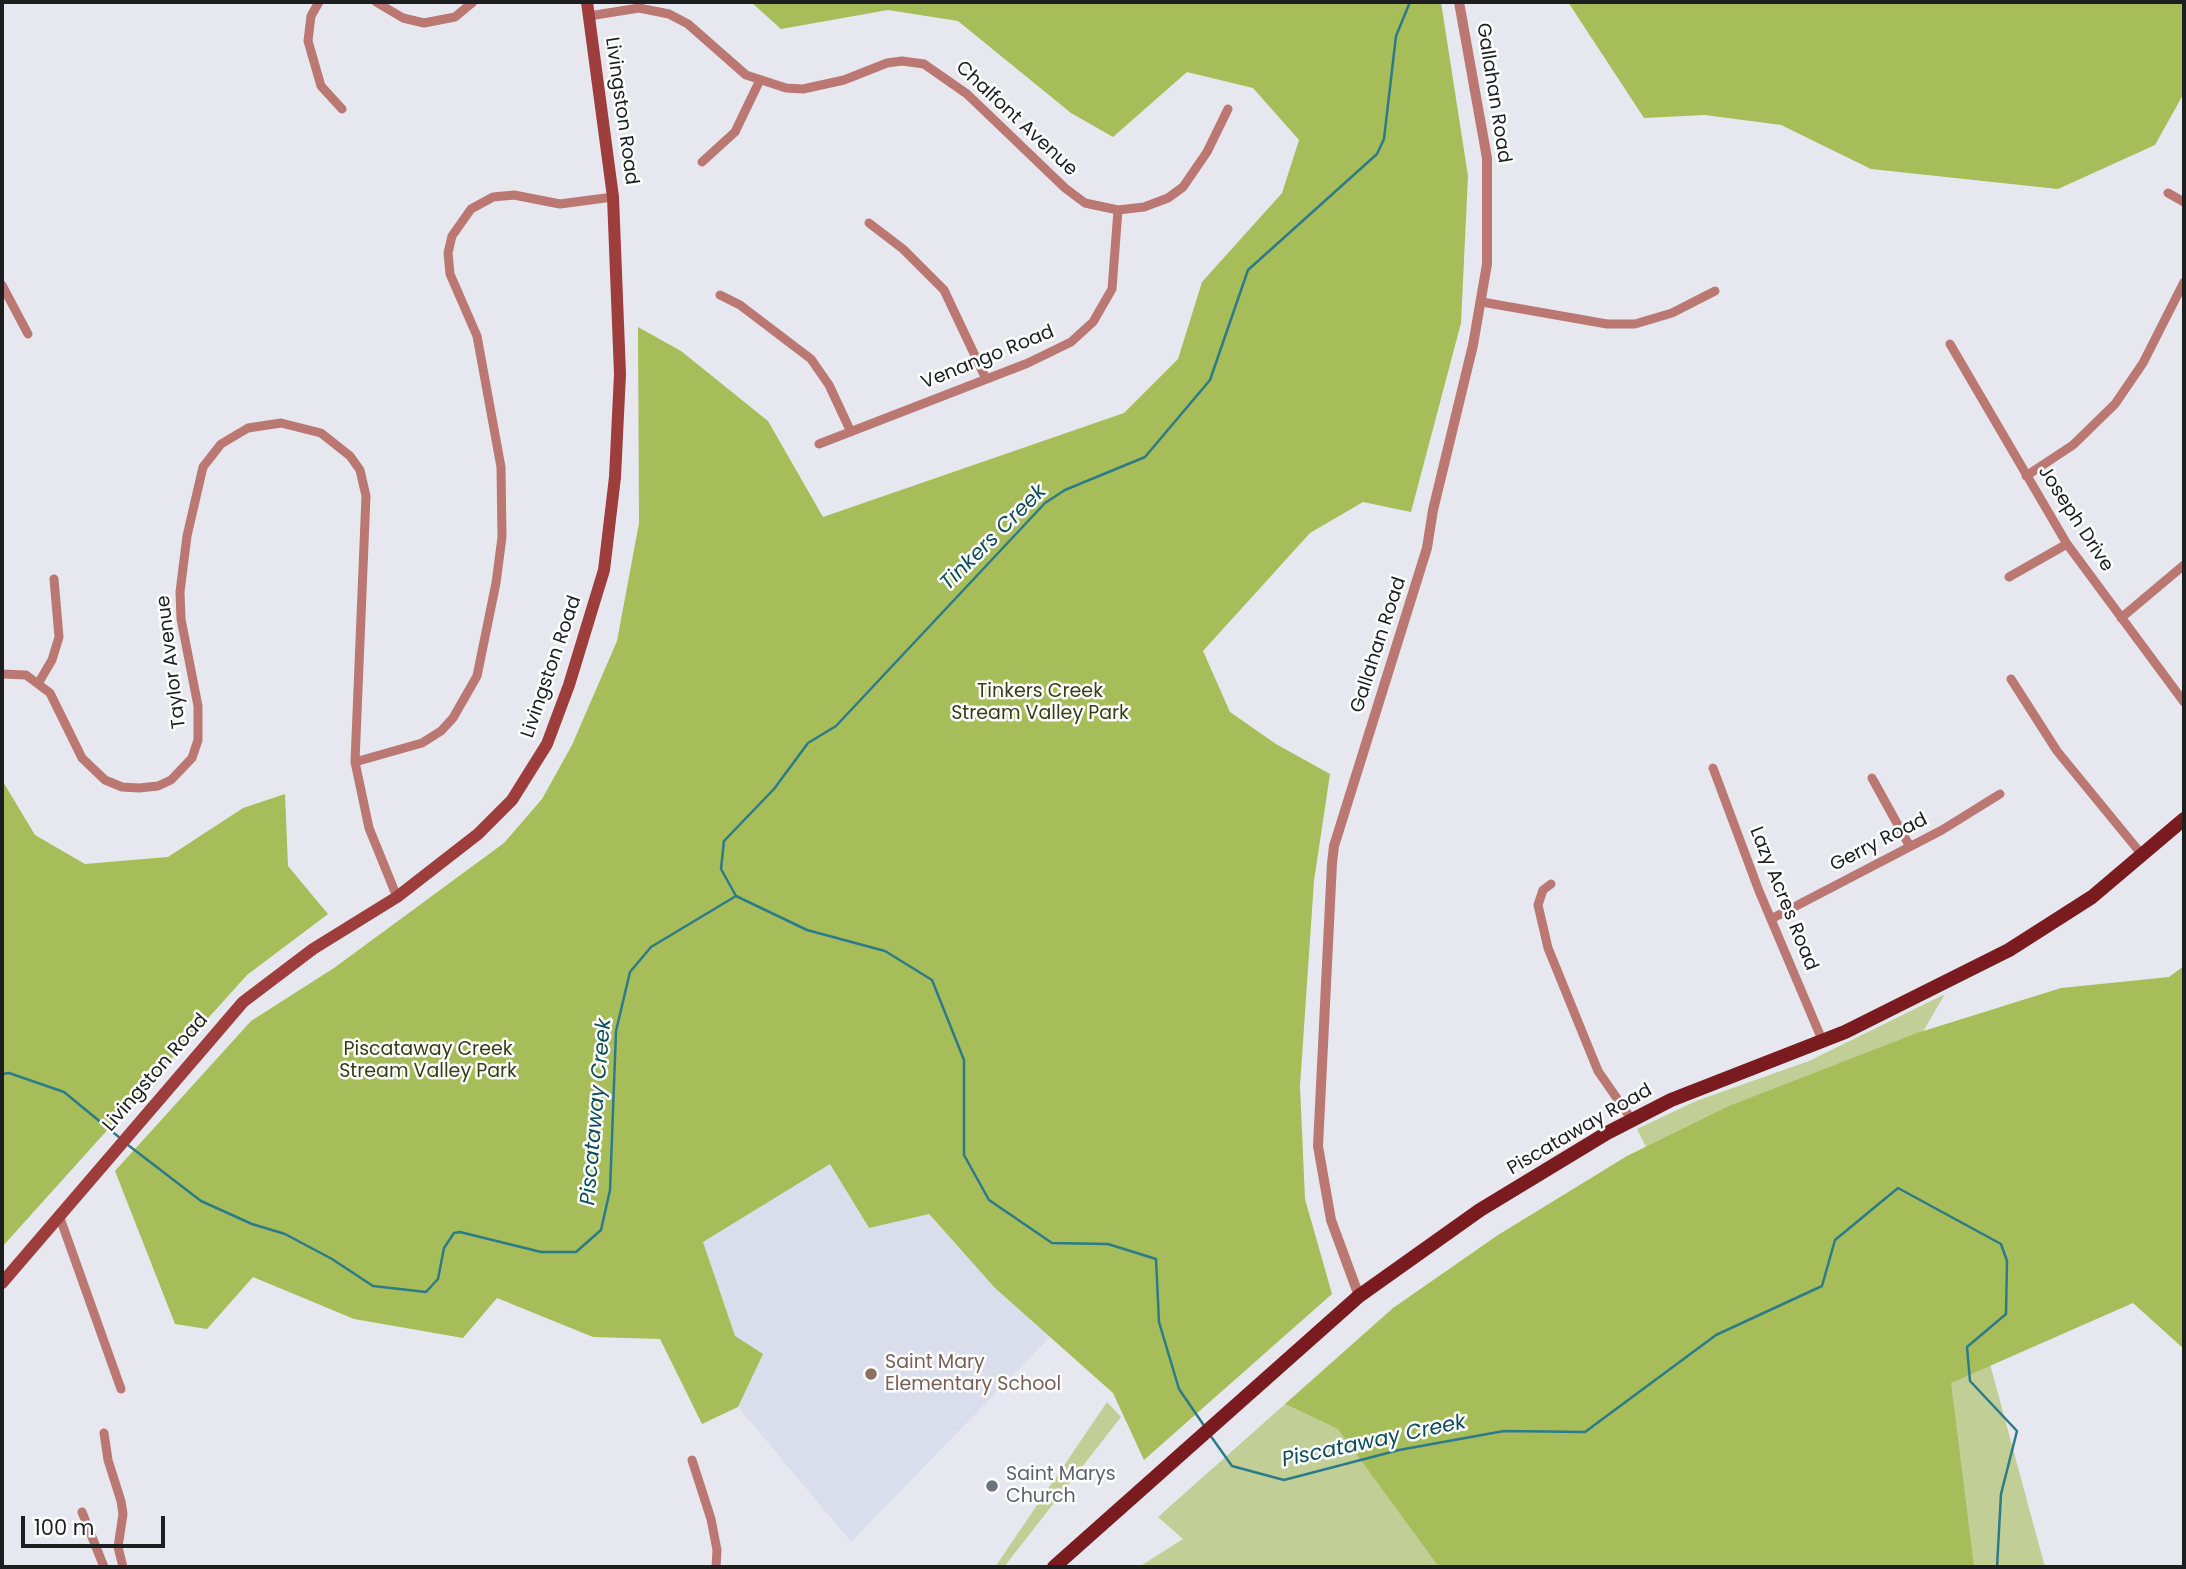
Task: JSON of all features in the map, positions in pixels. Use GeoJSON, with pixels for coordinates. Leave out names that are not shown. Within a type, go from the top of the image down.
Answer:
{"type":"FeatureCollection","features":[{"type":"Feature","properties":{"kind":"main road","name":"Livingston Road"},"geometry":{"type":"LineString","coordinates":[[2,1283],[243,1002],[313,949],[397,897],[478,834],[523,785],[558,716],[604,570],[615,477],[620,374],[614,197],[587,2]]}},
{"type":"Feature","properties":{"kind":"main road","name":"Piscataway Road"},"geometry":{"type":"LineString","coordinates":[[1054,1567],[1359,1296],[1480,1210],[1632,1120],[1704,1086],[1822,1042],[2009,950],[2092,897],[2184,819]]}},
{"type":"Feature","properties":{"kind":"street"},"geometry":{"type":"LineString","coordinates":[[319,2],[309,27],[310,48],[321,86],[342,109]]}},
{"type":"Feature","properties":{"kind":"street"},"geometry":{"type":"LineString","coordinates":[[376,2],[403,19],[425,23],[454,17],[473,2]]}},
{"type":"Feature","properties":{"kind":"street","name":"Gallahan Road"},"geometry":{"type":"LineString","coordinates":[[1359,1296],[1331,1220],[1318,1146],[1332,863],[1334,846],[1427,548],[1433,510],[1482,302],[1490,233],[1489,184],[1481,117],[1460,3]]}},
{"type":"Feature","properties":{"kind":"street","name":"Chalfont Avenue"},"geometry":{"type":"LineString","coordinates":[[589,16],[639,8],[669,14],[696,31],[746,75],[759,82],[803,89],[844,80],[887,63],[902,61],[924,64],[967,94],[1065,188],[1085,202],[1118,211],[1144,207],[1168,198],[1183,187],[1207,152],[1228,109]]}},
{"type":"Feature","properties":{"kind":"street"},"geometry":{"type":"LineString","coordinates":[[702,162],[735,132],[759,82]]}},
{"type":"Feature","properties":{"kind":"street"},"geometry":{"type":"LineString","coordinates":[[2168,193],[2184,202]]}},
{"type":"Feature","properties":{"kind":"street"},"geometry":{"type":"LineString","coordinates":[[355,762],[422,743],[441,731],[453,718],[477,676],[496,583],[502,537],[501,467],[477,336],[450,274],[448,253],[452,236],[471,209],[492,197],[514,195],[560,204],[614,197]]}},
{"type":"Feature","properties":{"kind":"street","name":"Venango Road"},"geometry":{"type":"LineString","coordinates":[[819,444],[1063,349],[1093,322],[1112,289],[1118,211]]}},
{"type":"Feature","properties":{"kind":"street"},"geometry":{"type":"LineString","coordinates":[[869,223],[903,249],[944,290],[986,379]]}},
{"type":"Feature","properties":{"kind":"street"},"geometry":{"type":"LineString","coordinates":[[2026,476],[2073,445],[2115,404],[2143,363],[2184,282]]}},
{"type":"Feature","properties":{"kind":"street"},"geometry":{"type":"LineString","coordinates":[[2,285],[28,334]]}},
{"type":"Feature","properties":{"kind":"street"},"geometry":{"type":"LineString","coordinates":[[1482,302],[1607,324],[1635,324],[1672,313],[1715,291]]}},
{"type":"Feature","properties":{"kind":"street"},"geometry":{"type":"LineString","coordinates":[[720,295],[740,305],[811,359],[829,385],[851,432]]}},
{"type":"Feature","properties":{"kind":"street","name":"Joseph Drive"},"geometry":{"type":"LineString","coordinates":[[1950,344],[2067,544],[2184,702]]}},
{"type":"Feature","properties":{"kind":"street","name":"Taylor Avenue"},"geometry":{"type":"LineString","coordinates":[[39,682],[57,702],[76,748],[98,775],[113,784],[139,788],[158,786],[178,774],[196,750],[199,730],[198,706],[180,599],[197,481],[214,450],[235,435],[261,425],[299,426],[321,433],[350,456],[360,470],[366,496],[355,762],[369,828],[397,897]]}},
{"type":"Feature","properties":{"kind":"street"},"geometry":{"type":"LineString","coordinates":[[2009,576],[2067,544]]}},
{"type":"Feature","properties":{"kind":"street"},"geometry":{"type":"LineString","coordinates":[[2121,618],[2184,565]]}},
{"type":"Feature","properties":{"kind":"street"},"geometry":{"type":"LineString","coordinates":[[2,674],[21,674],[39,682],[52,660],[59,637],[54,579]]}},
{"type":"Feature","properties":{"kind":"street"},"geometry":{"type":"LineString","coordinates":[[2011,679],[2057,751],[2143,856]]}},
{"type":"Feature","properties":{"kind":"street","name":"Lazy Acres Road"},"geometry":{"type":"LineString","coordinates":[[1713,768],[1822,1042]]}},
{"type":"Feature","properties":{"kind":"street"},"geometry":{"type":"LineString","coordinates":[[1872,778],[1909,845]]}},
{"type":"Feature","properties":{"kind":"street","name":"Gerry Road"},"geometry":{"type":"LineString","coordinates":[[1771,919],[1942,830],[2000,794]]}},
{"type":"Feature","properties":{"kind":"street"},"geometry":{"type":"LineString","coordinates":[[1551,884],[1543,890],[1538,905],[1548,948],[1598,1071],[1632,1120]]}},
{"type":"Feature","properties":{"kind":"street"},"geometry":{"type":"LineString","coordinates":[[60,1217],[121,1389]]}},
{"type":"Feature","properties":{"kind":"street"},"geometry":{"type":"LineString","coordinates":[[104,1433],[107,1460],[123,1514],[118,1548],[123,1567]]}},
{"type":"Feature","properties":{"kind":"street"},"geometry":{"type":"LineString","coordinates":[[692,1460],[711,1519],[716,1567]]}},
{"type":"Feature","properties":{"kind":"street"},"geometry":{"type":"LineString","coordinates":[[82,1512],[104,1567]]}},
{"type":"Feature","properties":{"kind":"shaded area"},"geometry":{"type":"Polygon","coordinates":[[[830,1163],[868,1228],[928,1214],[995,1288],[1050,1337],[851,1542],[738,1407],[763,1354],[735,1337],[702,1242],[830,1163]]]}},
{"type":"Feature","properties":{"kind":"green space"},"geometry":{"type":"Polygon","coordinates":[[[751,2],[1441,2],[1468,176],[1461,323],[1411,512],[1363,502],[1310,533],[1203,651],[1230,712],[1276,744],[1330,774],[1314,881],[1300,1086],[1305,1199],[1332,1294],[1144,1460],[1113,1393],[995,1288],[929,1214],[869,1228],[830,1164],[703,1242],[735,1336],[763,1354],[738,1407],[702,1424],[660,1339],[593,1337],[497,1298],[463,1338],[354,1319],[253,1277],[207,1329],[175,1324],[115,1171],[251,1021],[334,968],[504,843],[542,799],[572,745],[617,641],[639,523],[638,327],[681,351],[768,421],[823,517],[1124,413],[1178,359],[1202,282],[1282,193],[1299,140],[1253,88],[1187,72],[1113,137],[1071,113],[958,21],[888,10],[781,29],[751,2]]]}},
{"type":"Feature","properties":{"kind":"green space"},"geometry":{"type":"Polygon","coordinates":[[[1568,2],[2184,2],[2184,93],[2155,145],[2058,189],[1871,169],[1781,125],[1705,115],[1644,118],[1568,2]]]}},
{"type":"Feature","properties":{"kind":"green space"},"geometry":{"type":"Polygon","coordinates":[[[2,780],[35,835],[85,864],[168,857],[243,808],[285,794],[288,866],[328,914],[247,975],[2,1247],[2,780]]]}},
{"type":"Feature","properties":{"kind":"green space"},"geometry":{"type":"Polygon","coordinates":[[[2184,966],[2184,1349],[2133,1303],[1951,1383],[1974,1567],[1439,1567],[1338,1429],[1285,1404],[1393,1308],[1498,1235],[1627,1156],[1729,1106],[1917,1033],[2061,988],[2169,977],[2184,966]]]}},
{"type":"Feature","properties":{"kind":"green space"},"geometry":{"type":"Polygon","coordinates":[[[1945,994],[1841,1172],[1947,1205],[2045,1567],[1139,1567],[1183,1539],[1158,1517],[1285,1404],[1330,1425],[1657,1169],[1637,1129],[1696,1101],[1809,1061],[1945,994]]]}},
{"type":"Feature","properties":{"kind":"green space"},"geometry":{"type":"Polygon","coordinates":[[[1107,1402],[1121,1417],[1004,1567],[995,1567],[1107,1402]]]}},
{"type":"Feature","properties":{"kind":"waterway","name":"Tinkers Creek"},"geometry":{"type":"LineString","coordinates":[[736,896],[721,869],[724,841],[774,789],[808,743],[836,726],[1045,503],[1065,490],[1145,457],[1210,380],[1248,270],[1377,154],[1384,139],[1396,36],[1410,2]]}},
{"type":"Feature","properties":{"kind":"waterway","name":"Piscataway Creek"},"geometry":{"type":"LineString","coordinates":[[736,896],[807,930],[885,951],[932,980],[964,1060],[964,1155],[989,1200],[1052,1243],[1108,1244],[1156,1259],[1159,1322],[1179,1389],[1205,1427]]}},
{"type":"Feature","properties":{"kind":"waterway","name":"Piscataway Creek"},"geometry":{"type":"LineString","coordinates":[[128,1145],[201,1201],[252,1224],[285,1234],[332,1259],[373,1286],[426,1292],[438,1279],[444,1248],[454,1233],[460,1232],[541,1252],[576,1252],[601,1230],[610,1190],[616,1031],[630,972],[651,947],[736,896]]}},
{"type":"Feature","properties":{"kind":"waterway","name":"Piscataway Creek"},"geometry":{"type":"LineString","coordinates":[[2,1074],[9,1073],[64,1092],[120,1138]]}},
{"type":"Feature","properties":{"kind":"waterway","name":"Piscataway Creek"},"geometry":{"type":"LineString","coordinates":[[1210,1435],[1232,1466],[1284,1480],[1399,1450],[1504,1431],[1585,1432],[1716,1335],[1822,1286],[1835,1240],[1898,1188],[2001,1244],[2007,1261],[2006,1314],[1967,1347],[1970,1381],[2017,1431],[2001,1494],[1997,1567]]}},
{"type":"Feature","properties":{"kind":"place","name":"Saint Mary Elementary School"},"geometry":{"type":"Point","coordinates":[871,1374]}},
{"type":"Feature","properties":{"kind":"place","name":"Saint Marys Church"},"geometry":{"type":"Point","coordinates":[992,1486]}},
{"type":"Feature","properties":{"kind":"park label","name":"Tinkers Creek Stream Valley Park"},"geometry":{"type":"Point","coordinates":[1040,703]}},
{"type":"Feature","properties":{"kind":"park label","name":"Piscataway Creek Stream Valley Park"},"geometry":{"type":"Point","coordinates":[428,1061]}}]}
